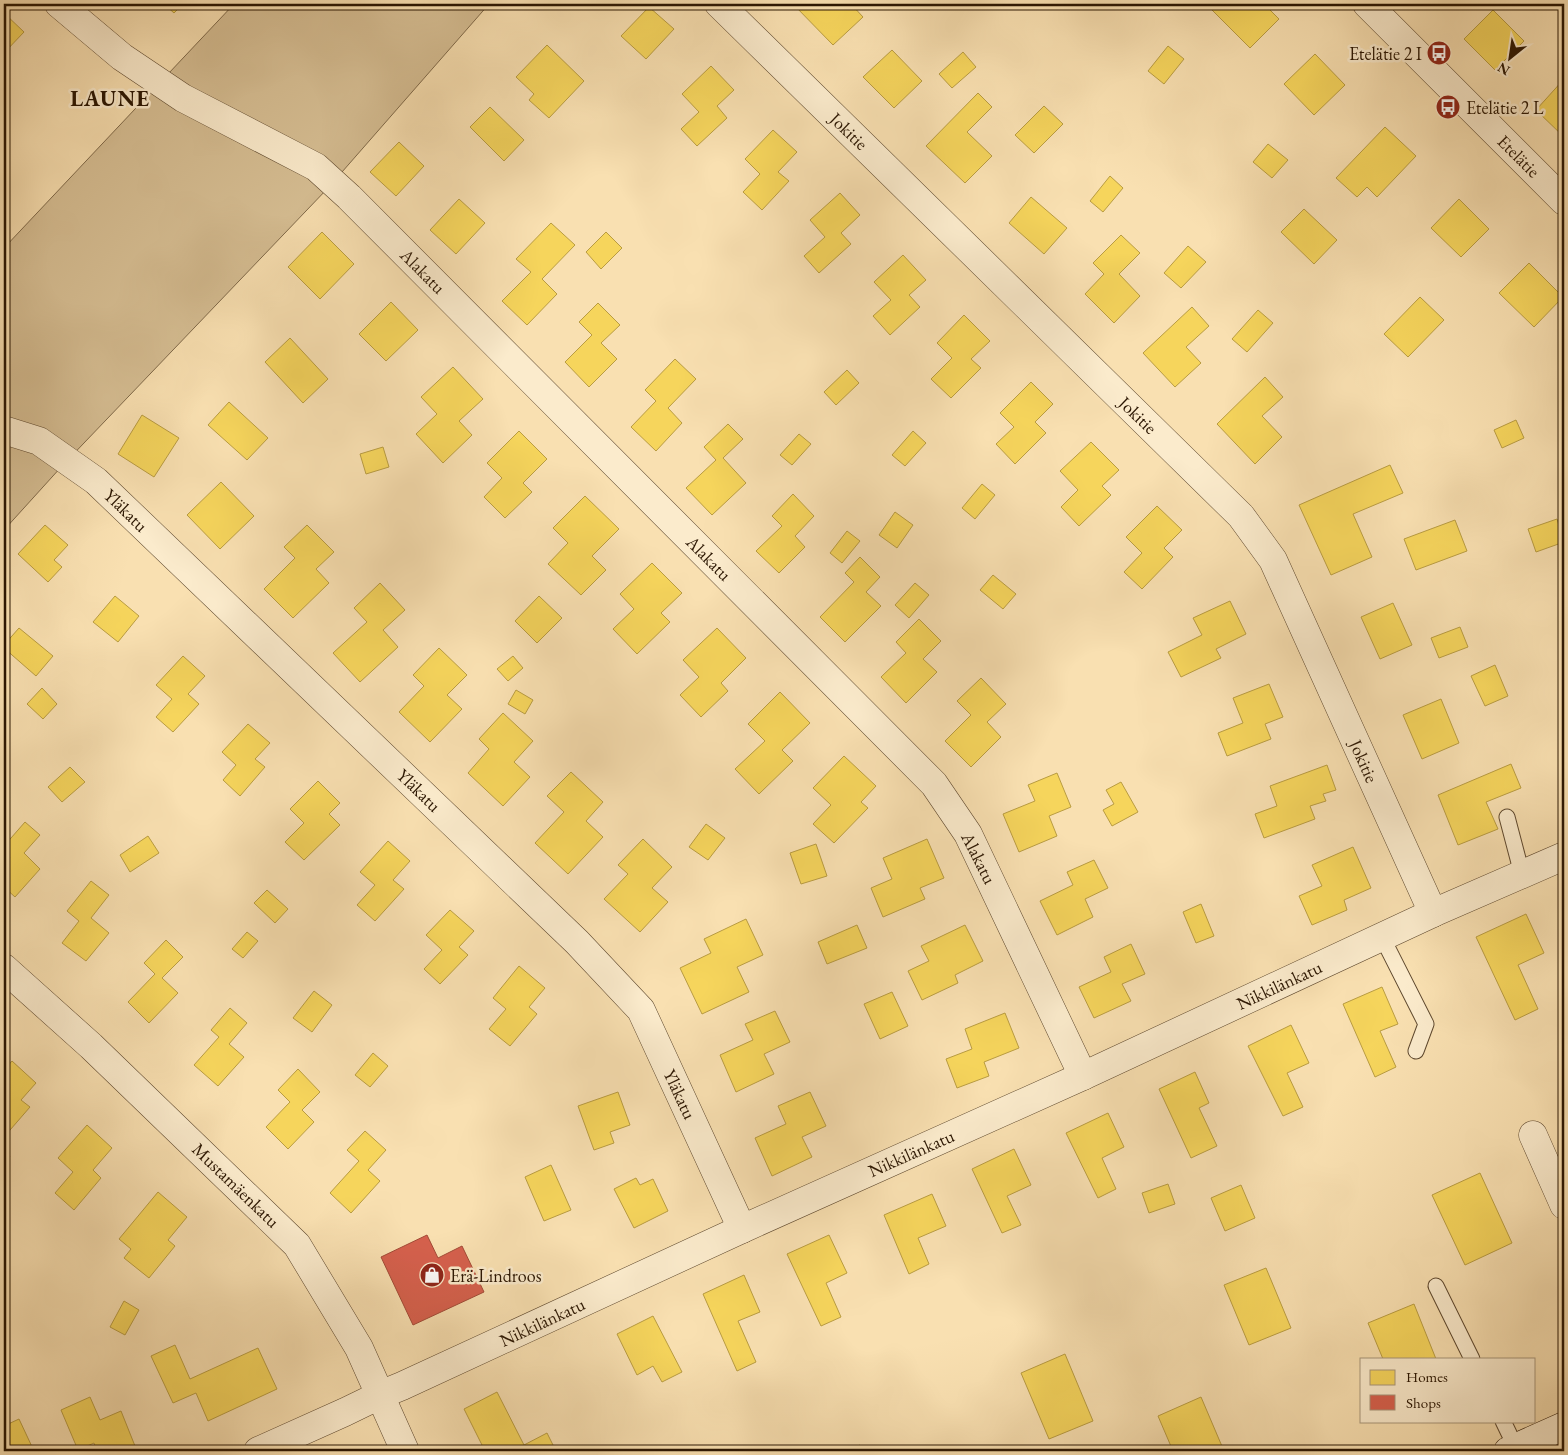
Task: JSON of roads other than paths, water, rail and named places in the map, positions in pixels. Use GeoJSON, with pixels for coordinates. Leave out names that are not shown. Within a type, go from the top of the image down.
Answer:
{"type":"FeatureCollection","features":[{"type":"Feature","properties":{"kind":"street","name":"Alakatu"},"geometry":{"type":"LineString","coordinates":[[59,4],[122,57],[183,98],[316,167],[349,197],[934,784],[968,834],[1083,1076]]}},
{"type":"Feature","properties":{"kind":"street","name":"Jokitie"},"geometry":{"type":"LineString","coordinates":[[719,4],[1241,516],[1273,560],[1433,913]]}},
{"type":"Feature","properties":{"kind":"street","name":"Etelätie"},"geometry":{"type":"LineString","coordinates":[[1367,4],[1564,201]]}},
{"type":"Feature","properties":{"kind":"street","name":"Yläkatu"},"geometry":{"type":"LineString","coordinates":[[4,430],[39,441],[96,480],[577,942],[641,1010],[742,1229]]}},
{"type":"Feature","properties":{"kind":"street","name":"Nikkilänkatu"},"geometry":{"type":"LineString","coordinates":[[258,1451],[742,1229],[1083,1076],[1433,913],[1564,856]]}},
{"type":"Feature","properties":{"kind":"street","name":"Mustamäenkatu"},"geometry":{"type":"LineString","coordinates":[[4,968],[105,1059],[298,1245],[359,1348],[405,1451]]}},
{"type":"Feature","properties":{"kind":"street"},"geometry":{"type":"LineString","coordinates":[[1533,1135],[1564,1204]]}},
{"type":"Feature","properties":{"kind":"street"},"geometry":{"type":"LineString","coordinates":[[1512,1449],[1564,1426]]}},
{"type":"Feature","properties":{"kind":"lane"},"geometry":{"type":"LineString","coordinates":[[1507,817],[1522,874]]}},
{"type":"Feature","properties":{"kind":"lane"},"geometry":{"type":"LineString","coordinates":[[1382,937],[1426,1024],[1416,1051]]}},
{"type":"Feature","properties":{"kind":"lane"},"geometry":{"type":"LineString","coordinates":[[1436,1286],[1472,1358]]}},
{"type":"Feature","properties":{"kind":"lane"},"geometry":{"type":"LineString","coordinates":[[1503,1422],[1512,1449]]}},
{"type":"Feature","properties":{"kind":"place","name":"Etelätie 2 I"},"geometry":{"type":"Point","coordinates":[1439,53]}},
{"type":"Feature","properties":{"kind":"place","name":"Etelätie 2 L"},"geometry":{"type":"Point","coordinates":[1448,107]}},
{"type":"Feature","properties":{"kind":"place","name":"Erä-Lindroos"},"geometry":{"type":"Point","coordinates":[432,1275]}},
{"type":"Feature","properties":{"kind":"district","name":"LAUNE"},"geometry":{"type":"Point","coordinates":[110,98]}}]}
